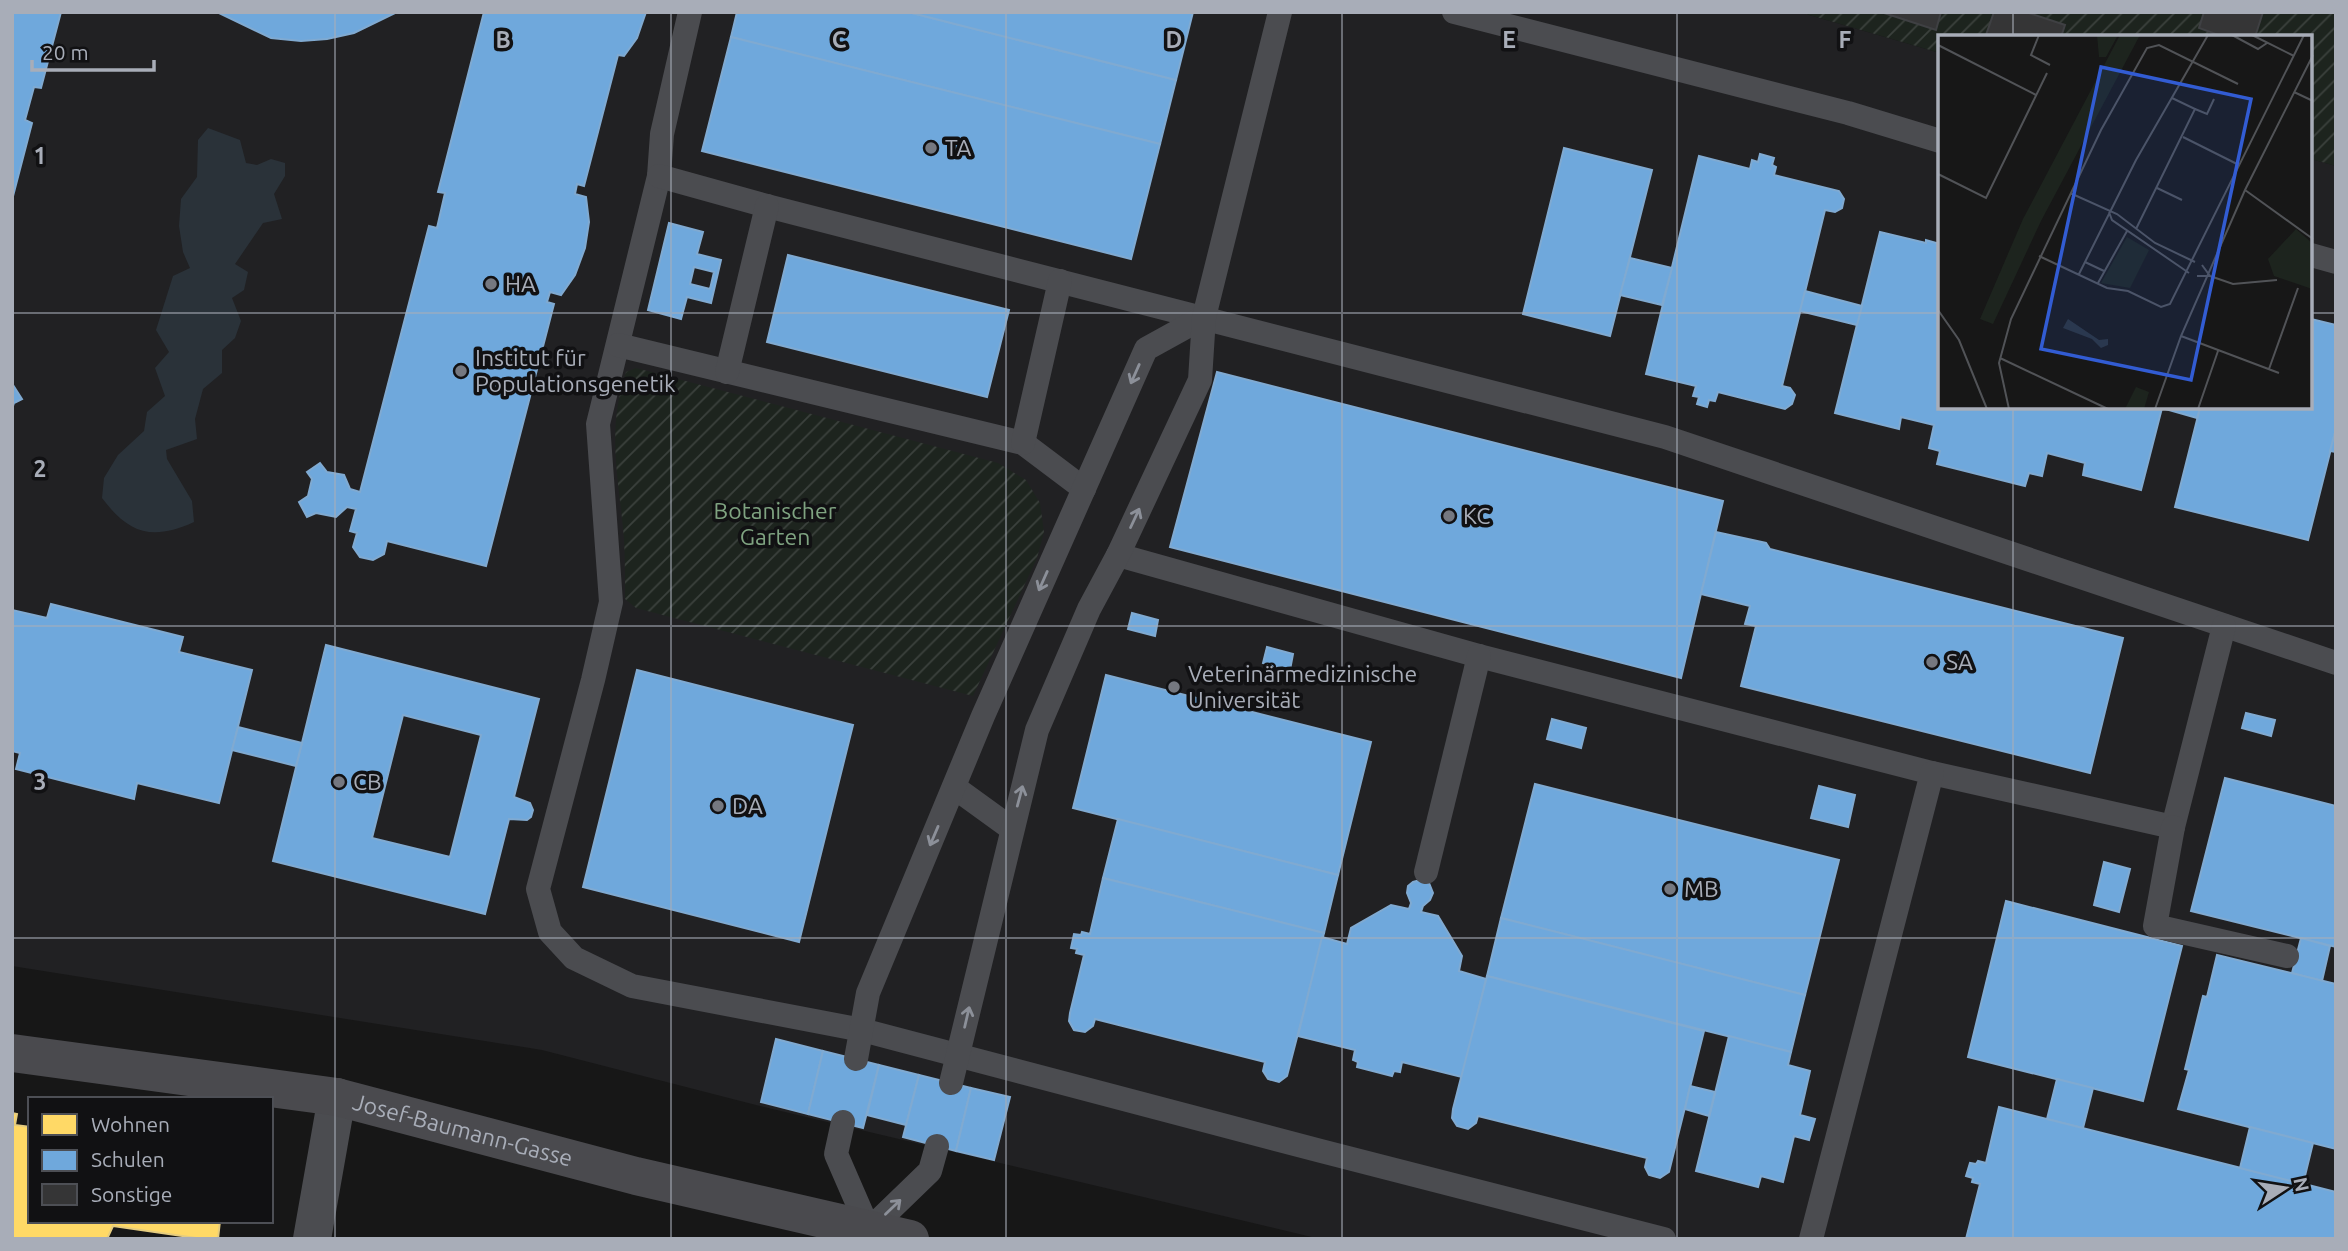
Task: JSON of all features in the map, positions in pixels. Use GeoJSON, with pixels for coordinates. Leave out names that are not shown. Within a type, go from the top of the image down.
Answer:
{"type":"FeatureCollection","features":[{"type":"Feature","properties":{"kind":"street","name":"Josef-Baumann-Gasse"},"geometry":{"type":"LineString","coordinates":[[12,1053],[337,1097],[869,1235],[910,1239]]}},
{"type":"Feature","properties":{"kind":"street"},"geometry":{"type":"LineString","coordinates":[[312,1239],[337,1097]]}},
{"type":"Feature","properties":{"kind":"lane"},"geometry":{"type":"LineString","coordinates":[[690,12],[662,134],[659,176],[598,424],[611,601],[593,680],[537,888],[550,932],[574,958],[632,986],[862,1030],[1321,1152],[1664,1239]]}},
{"type":"Feature","properties":{"kind":"lane"},"geometry":{"type":"LineString","coordinates":[[951,1083],[1037,730],[1089,609],[1118,555],[1200,380],[1204,317],[1280,12]]}},
{"type":"Feature","properties":{"kind":"lane"},"geometry":{"type":"LineString","coordinates":[[1454,12],[1848,113],[1938,140]]}},
{"type":"Feature","properties":{"kind":"lane"},"geometry":{"type":"LineString","coordinates":[[659,176],[1665,437],[2336,663]]}},
{"type":"Feature","properties":{"kind":"lane"},"geometry":{"type":"LineString","coordinates":[[727,372],[767,206]]}},
{"type":"Feature","properties":{"kind":"lane"},"geometry":{"type":"LineString","coordinates":[[2313,256],[2336,262]]}},
{"type":"Feature","properties":{"kind":"lane"},"geometry":{"type":"LineString","coordinates":[[1023,443],[1060,281]]}},
{"type":"Feature","properties":{"kind":"lane"},"geometry":{"type":"LineString","coordinates":[[856,1059],[868,993],[983,716],[1146,349],[1204,317]]}},
{"type":"Feature","properties":{"kind":"lane"},"geometry":{"type":"LineString","coordinates":[[618,345],[1023,443],[1084,489]]}},
{"type":"Feature","properties":{"kind":"lane"},"geometry":{"type":"LineString","coordinates":[[1118,555],[1479,656],[1932,773],[2173,827]]}},
{"type":"Feature","properties":{"kind":"lane"},"geometry":{"type":"LineString","coordinates":[[2224,626],[2173,827],[2155,926],[2287,956]]}},
{"type":"Feature","properties":{"kind":"lane"},"geometry":{"type":"LineString","coordinates":[[1426,872],[1479,656]]}},
{"type":"Feature","properties":{"kind":"lane"},"geometry":{"type":"LineString","coordinates":[[1811,1239],[1932,773]]}},
{"type":"Feature","properties":{"kind":"lane"},"geometry":{"type":"LineString","coordinates":[[954,787],[1012,829]]}},
{"type":"Feature","properties":{"kind":"lane"},"geometry":{"type":"LineString","coordinates":[[843,1122],[836,1154],[869,1235],[930,1171],[937,1146]]}},
{"type":"Feature","properties":{"kind":"shaded area","name":"Veterinärmedizinische Universität"},"geometry":{"type":"Polygon","coordinates":[[[12,12],[1799,12],[1938,52],[1938,410],[2313,410],[2313,160],[2336,166],[2336,1239],[1320,1239],[756,1105],[542,1050],[12,966],[12,12]]]}},
{"type":"Feature","properties":{"kind":"shaded area"},"geometry":{"type":"Polygon","coordinates":[[[208,128],[240,140],[246,163],[257,165],[271,159],[285,163],[285,176],[274,194],[282,219],[263,223],[235,264],[248,272],[244,290],[232,298],[241,321],[235,338],[222,350],[222,373],[203,389],[195,419],[197,439],[166,450],[167,459],[192,501],[194,522],[166,531],[142,531],[122,520],[102,498],[104,478],[118,455],[144,431],[147,412],[165,396],[155,368],[169,352],[156,330],[173,276],[190,268],[183,252],[179,226],[181,199],[197,177],[198,140],[208,128]]]}},
{"type":"Feature","properties":{"kind":"green space"},"geometry":{"type":"Polygon","coordinates":[[[1799,12],[2336,12],[2336,166],[2313,160],[2313,35],[1938,35],[1938,52],[1799,12]]]}},
{"type":"Feature","properties":{"kind":"green space","name":"Botanischer Garten"},"geometry":{"type":"Polygon","coordinates":[[[636,368],[998,463],[1026,480],[1040,503],[1044,532],[1037,558],[973,696],[636,608],[625,599],[624,539],[615,435],[620,394],[626,372],[636,368]]]}},
{"type":"Feature","properties":{"kind":"building: Wohnen"},"geometry":{"type":"Polygon","coordinates":[[[12,1113],[17,1114],[15,1125],[28,1127],[28,1223],[220,1223],[218,1239],[113,1226],[107,1239],[12,1239],[12,1113]]]}},
{"type":"Feature","properties":{"kind":"building: Schulen"},"geometry":{"type":"Polygon","coordinates":[[[12,12],[61,12],[41,88],[34,87],[25,120],[32,123],[12,200],[12,12]]]}},
{"type":"Feature","properties":{"kind":"building: Schulen"},"geometry":{"type":"Polygon","coordinates":[[[217,12],[397,12],[354,33],[301,41],[271,38],[217,12]]]}},
{"type":"Feature","properties":{"kind":"building: Schulen","name":"HA"},"geometry":{"type":"Polygon","coordinates":[[[484,12],[646,12],[637,38],[624,56],[618,55],[584,186],[577,184],[575,194],[586,197],[589,222],[585,248],[575,275],[561,295],[550,292],[547,302],[554,304],[486,566],[387,541],[384,554],[373,560],[360,557],[353,547],[357,533],[350,531],[356,509],[347,507],[336,517],[316,513],[307,517],[299,502],[308,496],[312,479],[307,472],[320,463],[327,472],[344,475],[350,489],[360,492],[429,226],[437,228],[445,193],[438,192],[484,12]]]}},
{"type":"Feature","properties":{"kind":"building: Schulen"},"geometry":{"type":"Polygon","coordinates":[[[737,12],[908,12],[1176,80],[1160,144],[731,37],[737,12]]]}},
{"type":"Feature","properties":{"kind":"building: Schulen"},"geometry":{"type":"Polygon","coordinates":[[[908,12],[1193,12],[1176,80],[908,12]]]}},
{"type":"Feature","properties":{"kind":"building: Schulen","name":"TA"},"geometry":{"type":"Polygon","coordinates":[[[731,37],[1160,144],[1131,259],[702,151],[731,37]]]}},
{"type":"Feature","properties":{"kind":"building: Schulen"},"geometry":{"type":"Polygon","coordinates":[[[1564,148],[1652,170],[1610,336],[1523,314],[1564,148]]]}},
{"type":"Feature","properties":{"kind":"building: Schulen"},"geometry":{"type":"Polygon","coordinates":[[[1760,154],[1774,158],[1774,175],[1839,191],[1844,199],[1842,208],[1835,212],[1825,210],[1782,386],[1790,388],[1795,395],[1792,404],[1785,409],[1718,392],[1715,401],[1709,400],[1707,407],[1697,404],[1699,397],[1693,396],[1696,386],[1646,374],[1699,156],[1750,169],[1752,160],[1758,162],[1760,154]]]}},
{"type":"Feature","properties":{"kind":"building: Schulen"},"geometry":{"type":"Polygon","coordinates":[[[669,223],[703,232],[697,254],[721,260],[711,303],[687,297],[681,319],[648,310],[669,223]],[[694,267],[690,284],[710,289],[714,272],[694,267]]]}},
{"type":"Feature","properties":{"kind":"building: Schulen"},"geometry":{"type":"Polygon","coordinates":[[[1880,232],[1938,243],[1938,410],[2161,410],[2141,490],[2083,475],[2085,463],[2047,453],[2042,476],[2029,473],[2025,486],[1937,464],[1940,451],[1929,448],[1934,425],[1901,417],[1899,429],[1835,413],[1880,232]]]}},
{"type":"Feature","properties":{"kind":"building: Schulen"},"geometry":{"type":"Polygon","coordinates":[[[788,255],[1009,310],[987,397],[767,342],[788,255]]]}},
{"type":"Feature","properties":{"kind":"building: Schulen"},"geometry":{"type":"Polygon","coordinates":[[[1630,258],[1672,268],[1662,305],[1620,295],[1630,258]]]}},
{"type":"Feature","properties":{"kind":"building: Schulen"},"geometry":{"type":"Polygon","coordinates":[[[1805,291],[1862,306],[1857,325],[1800,311],[1805,291]]]}},
{"type":"Feature","properties":{"kind":"building: Schulen"},"geometry":{"type":"Polygon","coordinates":[[[2313,319],[2336,325],[2336,429],[2308,540],[2175,507],[2199,410],[2313,410],[2313,319]]]}},
{"type":"Feature","properties":{"kind":"building: Schulen","name":"KC"},"geometry":{"type":"Polygon","coordinates":[[[1217,372],[1723,501],[1681,678],[1170,547],[1217,372]]]}},
{"type":"Feature","properties":{"kind":"building: Schulen"},"geometry":{"type":"Polygon","coordinates":[[[13,385],[22,399],[14,403],[12,409],[13,385]]]}},
{"type":"Feature","properties":{"kind":"building: Schulen"},"geometry":{"type":"Polygon","coordinates":[[[2169,410],[2199,410],[2197,418],[2169,410]]]}},
{"type":"Feature","properties":{"kind":"building: Schulen"},"geometry":{"type":"Polygon","coordinates":[[[2336,429],[2336,452],[2330,451],[2336,429]]]}},
{"type":"Feature","properties":{"kind":"building: Schulen","name":"SA"},"geometry":{"type":"Polygon","coordinates":[[[1716,532],[1766,543],[1770,549],[2123,638],[2090,773],[1741,686],[1756,626],[1745,624],[1750,606],[1701,594],[1716,532]]]}},
{"type":"Feature","properties":{"kind":"building: Schulen"},"geometry":{"type":"Polygon","coordinates":[[[51,604],[183,637],[179,652],[252,670],[219,803],[137,783],[134,799],[16,769],[20,753],[12,751],[12,610],[47,618],[51,604]]]}},
{"type":"Feature","properties":{"kind":"building: Schulen"},"geometry":{"type":"Polygon","coordinates":[[[1132,613],[1158,620],[1155,636],[1128,629],[1132,613]]]}},
{"type":"Feature","properties":{"kind":"building: Schulen","name":"CB"},"geometry":{"type":"Polygon","coordinates":[[[326,645],[539,699],[514,797],[530,803],[533,810],[527,820],[509,819],[485,914],[273,861],[326,645]],[[403,715],[372,838],[450,857],[481,735],[403,715]]]}},
{"type":"Feature","properties":{"kind":"building: Schulen"},"geometry":{"type":"Polygon","coordinates":[[[1267,647],[1293,654],[1290,670],[1263,663],[1267,647]]]}},
{"type":"Feature","properties":{"kind":"building: Schulen","name":"DA"},"geometry":{"type":"Polygon","coordinates":[[[637,670],[853,725],[799,942],[583,887],[637,670]]]}},
{"type":"Feature","properties":{"kind":"building: Schulen"},"geometry":{"type":"Polygon","coordinates":[[[1106,675],[1371,742],[1338,875],[1073,808],[1106,675]]]}},
{"type":"Feature","properties":{"kind":"building: Schulen"},"geometry":{"type":"Polygon","coordinates":[[[2246,713],[2275,720],[2271,736],[2242,728],[2246,713]]]}},
{"type":"Feature","properties":{"kind":"building: Schulen"},"geometry":{"type":"Polygon","coordinates":[[[1552,719],[1586,728],[1581,748],[1547,739],[1552,719]]]}},
{"type":"Feature","properties":{"kind":"building: Schulen"},"geometry":{"type":"Polygon","coordinates":[[[238,727],[302,743],[296,766],[232,750],[238,727]]]}},
{"type":"Feature","properties":{"kind":"building: Schulen"},"geometry":{"type":"Polygon","coordinates":[[[2225,778],[2336,806],[2336,947],[2191,911],[2225,778]]]}},
{"type":"Feature","properties":{"kind":"building: Schulen","name":"MB"},"geometry":{"type":"Polygon","coordinates":[[[1535,784],[1839,860],[1805,995],[1501,918],[1535,784]]]}},
{"type":"Feature","properties":{"kind":"building: Schulen"},"geometry":{"type":"Polygon","coordinates":[[[1819,786],[1855,795],[1848,827],[1811,818],[1819,786]]]}},
{"type":"Feature","properties":{"kind":"building: Schulen"},"geometry":{"type":"Polygon","coordinates":[[[1118,819],[1338,875],[1324,933],[1103,878],[1118,819]]]}},
{"type":"Feature","properties":{"kind":"building: Schulen"},"geometry":{"type":"Polygon","coordinates":[[[2104,862],[2130,869],[2119,912],[2094,905],[2104,862]]]}},
{"type":"Feature","properties":{"kind":"building: Schulen"},"geometry":{"type":"Polygon","coordinates":[[[1103,878],[1324,933],[1287,1076],[1279,1082],[1268,1079],[1263,1071],[1265,1062],[1095,1019],[1093,1026],[1085,1032],[1074,1030],[1069,1021],[1070,1013],[1084,955],[1071,948],[1074,934],[1090,934],[1103,878]]]}},
{"type":"Feature","properties":{"kind":"building: Schulen"},"geometry":{"type":"Polygon","coordinates":[[[1420,880],[1429,883],[1433,893],[1421,912],[1438,916],[1462,956],[1459,971],[1486,979],[1462,1077],[1402,1062],[1400,1072],[1394,1071],[1392,1076],[1357,1067],[1358,1062],[1353,1060],[1355,1050],[1298,1036],[1322,937],[1347,944],[1351,928],[1391,905],[1409,909],[1411,903],[1407,893],[1408,886],[1420,880]]]}},
{"type":"Feature","properties":{"kind":"building: Schulen"},"geometry":{"type":"Polygon","coordinates":[[[2006,901],[2182,946],[2143,1101],[1968,1057],[2006,901]]]}},
{"type":"Feature","properties":{"kind":"building: Schulen"},"geometry":{"type":"Polygon","coordinates":[[[1501,918],[1805,995],[1791,1052],[1487,976],[1501,918]]]}},
{"type":"Feature","properties":{"kind":"building: Schulen"},"geometry":{"type":"Polygon","coordinates":[[[2301,938],[2330,946],[2322,981],[2292,973],[2301,938]]]}},
{"type":"Feature","properties":{"kind":"building: Schulen"},"geometry":{"type":"Polygon","coordinates":[[[2217,955],[2336,984],[2336,1149],[2178,1109],[2189,1070],[2185,1069],[2203,996],[2207,997],[2217,955]]]}},
{"type":"Feature","properties":{"kind":"building: Schulen"},"geometry":{"type":"Polygon","coordinates":[[[1487,976],[1704,1031],[1669,1172],[1660,1178],[1649,1175],[1645,1167],[1647,1158],[1478,1116],[1476,1123],[1468,1129],[1457,1126],[1452,1118],[1453,1109],[1487,976]]]}},
{"type":"Feature","properties":{"kind":"building: Schulen"},"geometry":{"type":"Polygon","coordinates":[[[1729,1036],[1791,1052],[1788,1065],[1810,1071],[1800,1115],[1815,1119],[1809,1140],[1794,1136],[1783,1182],[1761,1176],[1758,1187],[1696,1171],[1729,1036]]]}},
{"type":"Feature","properties":{"kind":"building: Schulen"},"geometry":{"type":"Polygon","coordinates":[[[776,1039],[823,1051],[808,1114],[761,1102],[776,1039]]]}},
{"type":"Feature","properties":{"kind":"building: Schulen"},"geometry":{"type":"Polygon","coordinates":[[[823,1051],[879,1065],[863,1128],[808,1114],[823,1051]]]}},
{"type":"Feature","properties":{"kind":"building: Schulen"},"geometry":{"type":"Polygon","coordinates":[[[879,1065],[919,1075],[906,1125],[867,1115],[879,1065]]]}},
{"type":"Feature","properties":{"kind":"building: Schulen"},"geometry":{"type":"Polygon","coordinates":[[[919,1075],[971,1088],[956,1151],[903,1137],[919,1075]]]}},
{"type":"Feature","properties":{"kind":"building: Schulen"},"geometry":{"type":"Polygon","coordinates":[[[2057,1079],[2093,1088],[2083,1128],[2047,1119],[2057,1079]]]}},
{"type":"Feature","properties":{"kind":"building: Schulen"},"geometry":{"type":"Polygon","coordinates":[[[1690,1086],[1715,1092],[1709,1116],[1685,1109],[1690,1086]]]}},
{"type":"Feature","properties":{"kind":"building: Schulen"},"geometry":{"type":"Polygon","coordinates":[[[971,1088],[1010,1097],[994,1160],[956,1151],[971,1088]]]}},
{"type":"Feature","properties":{"kind":"building: Schulen"},"geometry":{"type":"Polygon","coordinates":[[[1999,1107],[2336,1192],[2336,1239],[1966,1239],[1980,1184],[1972,1182],[1973,1178],[1966,1176],[1970,1163],[1986,1163],[1999,1107]]]}},
{"type":"Feature","properties":{"kind":"building: Schulen"},"geometry":{"type":"Polygon","coordinates":[[[2250,1127],[2313,1143],[2303,1184],[2240,1168],[2250,1127]]]}},
{"type":"Feature","properties":{"kind":"building: Sonstige"},"geometry":{"type":"Polygon","coordinates":[[[1881,12],[1941,12],[1936,30],[1881,12]]]}},
{"type":"Feature","properties":{"kind":"building: Sonstige"},"geometry":{"type":"Polygon","coordinates":[[[1994,12],[2026,12],[2065,25],[2062,35],[1986,35],[1994,12]]]}},
{"type":"Feature","properties":{"kind":"building: Sonstige"},"geometry":{"type":"Polygon","coordinates":[[[2204,12],[2263,12],[2256,35],[2218,35],[2199,28],[2204,12]]]}},
{"type":"Feature","properties":{"kind":"place","name":"TA"},"geometry":{"type":"Point","coordinates":[931,148]}},
{"type":"Feature","properties":{"kind":"place","name":"HA"},"geometry":{"type":"Point","coordinates":[491,284]}},
{"type":"Feature","properties":{"kind":"place","name":"Institut für Populationsgenetik"},"geometry":{"type":"Point","coordinates":[461,371]}},
{"type":"Feature","properties":{"kind":"place","name":"KC"},"geometry":{"type":"Point","coordinates":[1449,516]}},
{"type":"Feature","properties":{"kind":"place","name":"SA"},"geometry":{"type":"Point","coordinates":[1932,662]}},
{"type":"Feature","properties":{"kind":"place","name":"Veterinärmedizinische Universität"},"geometry":{"type":"Point","coordinates":[1174,687]}},
{"type":"Feature","properties":{"kind":"place","name":"CB"},"geometry":{"type":"Point","coordinates":[339,782]}},
{"type":"Feature","properties":{"kind":"place","name":"DA"},"geometry":{"type":"Point","coordinates":[718,806]}},
{"type":"Feature","properties":{"kind":"place","name":"MB"},"geometry":{"type":"Point","coordinates":[1670,889]}}]}
